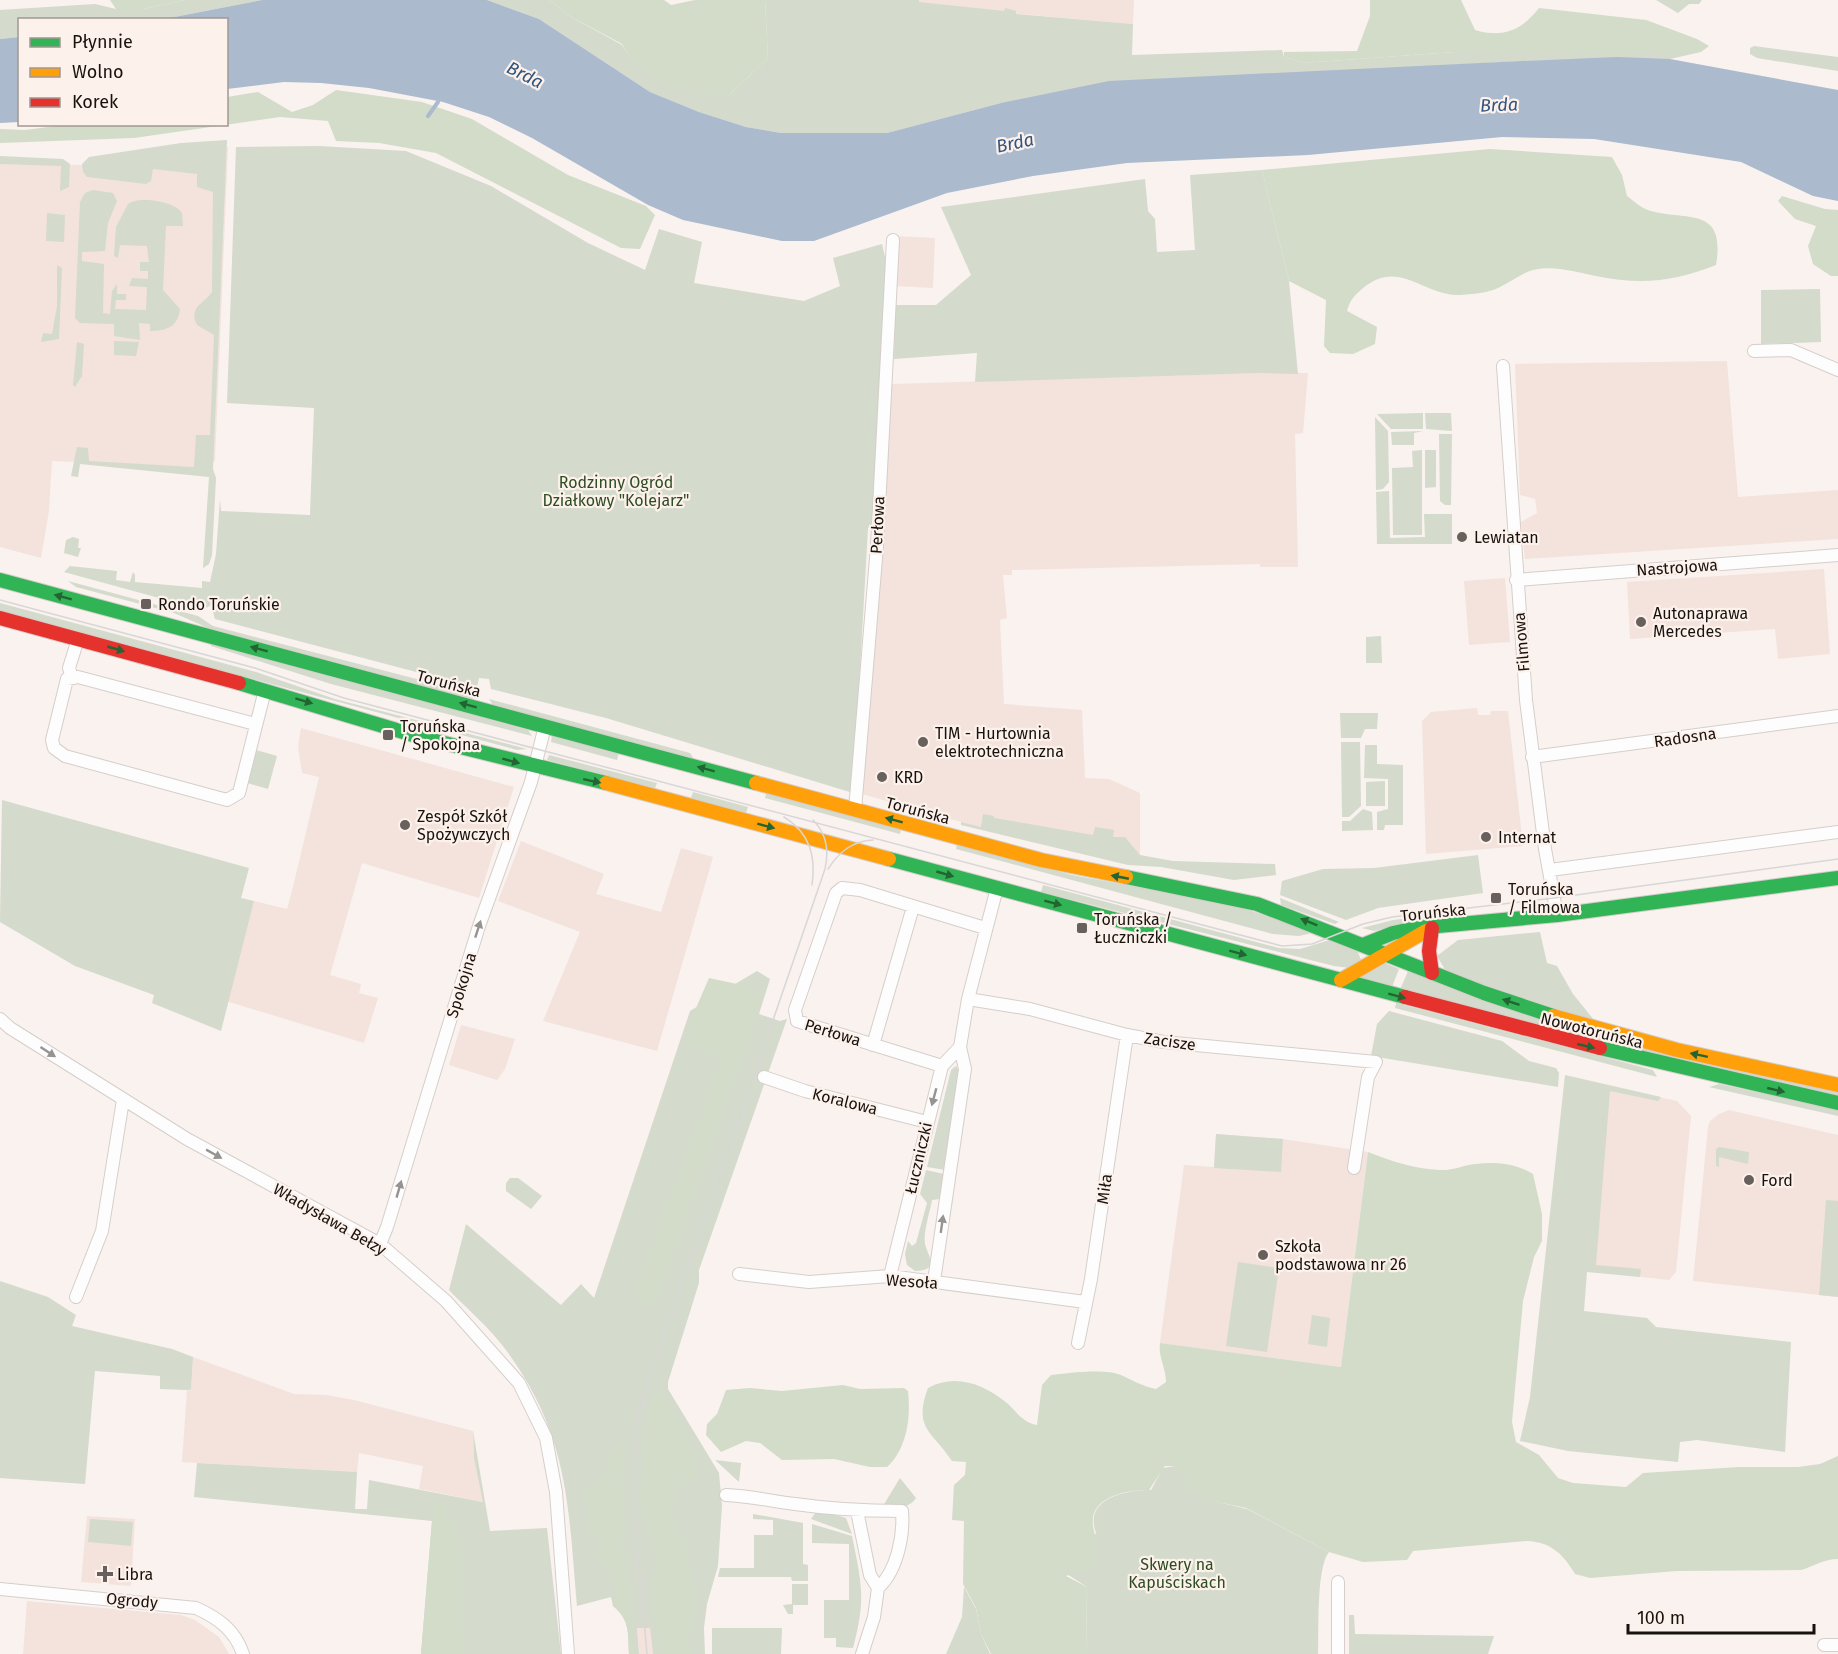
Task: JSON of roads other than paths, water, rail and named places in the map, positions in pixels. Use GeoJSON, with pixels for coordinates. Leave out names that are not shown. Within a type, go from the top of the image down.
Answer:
{"type":"FeatureCollection","features":[{"type":"Feature","properties":{"kind":"main road","name":"Toruńska"},"geometry":{"type":"LineString","coordinates":[[0,580],[1041,861],[1257,904],[1363,945],[1399,931],[1557,915],[1838,878]]}},
{"type":"Feature","properties":{"kind":"main road"},"geometry":{"type":"LineString","coordinates":[[0,618],[535,767],[633,790],[997,888]]}},
{"type":"Feature","properties":{"kind":"main road","name":"Nowotoruńska"},"geometry":{"type":"LineString","coordinates":[[997,888],[1568,1041],[1838,1103]]}},
{"type":"Feature","properties":{"kind":"main road"},"geometry":{"type":"LineString","coordinates":[[1341,980],[1432,928]]}},
{"type":"Feature","properties":{"kind":"main road"},"geometry":{"type":"LineString","coordinates":[[1432,928],[1429,951],[1432,974]]}},
{"type":"Feature","properties":{"kind":"main road","name":"Nowotoruńska"},"geometry":{"type":"LineString","coordinates":[[1363,945],[1484,993],[1624,1036],[1838,1085]]}},
{"type":"Feature","properties":{"kind":"street","name":"Perłowa"},"geometry":{"type":"LineString","coordinates":[[855,810],[876,558],[893,240]]}},
{"type":"Feature","properties":{"kind":"street"},"geometry":{"type":"LineString","coordinates":[[1754,351],[1791,350],[1838,370]]}},
{"type":"Feature","properties":{"kind":"street","name":"Filmowa"},"geometry":{"type":"LineString","coordinates":[[1503,366],[1516,580],[1532,757],[1557,915]]}},
{"type":"Feature","properties":{"kind":"street","name":"Nastrojowa"},"geometry":{"type":"LineString","coordinates":[[1516,580],[1838,555]]}},
{"type":"Feature","properties":{"kind":"street"},"geometry":{"type":"LineString","coordinates":[[72,678],[69,668],[78,639]]}},
{"type":"Feature","properties":{"kind":"street"},"geometry":{"type":"LineString","coordinates":[[255,724],[78,677],[67,680],[52,740],[54,748],[65,756],[227,800],[239,793],[265,690]]}},
{"type":"Feature","properties":{"kind":"street","name":"Radosna"},"geometry":{"type":"LineString","coordinates":[[1532,757],[1838,716]]}},
{"type":"Feature","properties":{"kind":"street","name":"Spokojna"},"geometry":{"type":"LineString","coordinates":[[380,1244],[479,926],[535,767],[545,726]]}},
{"type":"Feature","properties":{"kind":"street"},"geometry":{"type":"LineString","coordinates":[[1550,870],[1838,832]]}},
{"type":"Feature","properties":{"kind":"street","name":"Perłowa"},"geometry":{"type":"LineString","coordinates":[[942,1066],[797,1021],[795,1010],[836,893],[848,887],[985,928]]}},
{"type":"Feature","properties":{"kind":"street","name":"Łuczniczki"},"geometry":{"type":"LineString","coordinates":[[934,1281],[965,1069],[960,1047],[968,999],[997,888]]}},
{"type":"Feature","properties":{"kind":"street"},"geometry":{"type":"LineString","coordinates":[[873,1045],[914,907]]}},
{"type":"Feature","properties":{"kind":"street","name":"Zacisze"},"geometry":{"type":"LineString","coordinates":[[968,999],[1030,1009],[1127,1035],[1182,1044],[1376,1062],[1368,1077],[1354,1168]]}},
{"type":"Feature","properties":{"kind":"street","name":"Władysława Bełzy"},"geometry":{"type":"LineString","coordinates":[[0,1019],[187,1139],[380,1244],[446,1300],[519,1383],[546,1438],[556,1492],[568,1654]]}},
{"type":"Feature","properties":{"kind":"street","name":"Miła"},"geometry":{"type":"LineString","coordinates":[[1078,1343],[1091,1278],[1127,1035]]}},
{"type":"Feature","properties":{"kind":"street","name":"Łuczniczki"},"geometry":{"type":"LineString","coordinates":[[891,1276],[942,1066],[960,1047]]}},
{"type":"Feature","properties":{"kind":"street","name":"Koralowa"},"geometry":{"type":"LineString","coordinates":[[764,1077],[805,1091],[927,1122]]}},
{"type":"Feature","properties":{"kind":"street"},"geometry":{"type":"LineString","coordinates":[[76,1297],[102,1232],[123,1100]]}},
{"type":"Feature","properties":{"kind":"street","name":"Wesoła"},"geometry":{"type":"LineString","coordinates":[[739,1274],[808,1282],[891,1276],[1085,1302]]}},
{"type":"Feature","properties":{"kind":"street"},"geometry":{"type":"LineString","coordinates":[[726,1495],[756,1496],[795,1504],[857,1511],[902,1511],[901,1541],[888,1575],[878,1588],[876,1608],[862,1654]]}},
{"type":"Feature","properties":{"kind":"street"},"geometry":{"type":"LineString","coordinates":[[857,1511],[870,1575],[878,1588]]}},
{"type":"Feature","properties":{"kind":"street"},"geometry":{"type":"LineString","coordinates":[[1338,1582],[1338,1654]]}},
{"type":"Feature","properties":{"kind":"street","name":"Ogrody"},"geometry":{"type":"LineString","coordinates":[[0,1589],[196,1608],[223,1623],[235,1636],[243,1654]]}},
{"type":"Feature","properties":{"kind":"street"},"geometry":{"type":"LineString","coordinates":[[1824,1645],[1838,1645]]}},
{"type":"Feature","properties":{"kind":"water","name":"Brda"},"geometry":{"type":"Polygon","coordinates":[[[262,0],[487,0],[539,19],[650,92],[699,112],[746,127],[781,133],[887,133],[1001,103],[1109,81],[1617,57],[1670,59],[1838,90],[1838,201],[1813,196],[1741,162],[1594,139],[1502,137],[1308,155],[1127,163],[1033,176],[947,193],[814,241],[782,241],[683,220],[648,205],[532,138],[489,117],[443,102],[369,88],[321,83],[284,82],[228,89],[228,18],[169,18],[262,0]]]}},
{"type":"Feature","properties":{"kind":"water"},"geometry":{"type":"Polygon","coordinates":[[[18,37],[18,122],[0,123],[0,39],[18,37]]]}},
{"type":"Feature","properties":{"kind":"waterway"},"geometry":{"type":"LineString","coordinates":[[428,116],[438,102]]}},
{"type":"Feature","properties":{"kind":"tram line"},"geometry":{"type":"LineString","coordinates":[[0,600],[255,668],[344,698],[1282,946],[1312,944],[1363,924],[1392,917],[1554,898],[1838,859]]}},
{"type":"Feature","properties":{"kind":"tram line"},"geometry":{"type":"LineString","coordinates":[[784,817],[800,830],[809,846],[813,864],[812,885]]}},
{"type":"Feature","properties":{"kind":"tram line"},"geometry":{"type":"LineString","coordinates":[[647,1654],[635,1500],[640,1407],[825,869],[827,856],[825,843],[821,831],[813,820]]}},
{"type":"Feature","properties":{"kind":"tram line"},"geometry":{"type":"LineString","coordinates":[[828,869],[837,857],[852,845],[873,840]]}},
{"type":"Feature","properties":{"kind":"place","name":"Lewiatan"},"geometry":{"type":"Point","coordinates":[1462,537]}},
{"type":"Feature","properties":{"kind":"place","name":"Rondo Toruńskie"},"geometry":{"type":"Point","coordinates":[146,604]}},
{"type":"Feature","properties":{"kind":"place","name":"Autonaprawa Mercedes"},"geometry":{"type":"Point","coordinates":[1641,622]}},
{"type":"Feature","properties":{"kind":"place","name":"Toruńska / Spokojna"},"geometry":{"type":"Point","coordinates":[388,735]}},
{"type":"Feature","properties":{"kind":"place","name":"TIM - Hurtownia elektrotechniczna"},"geometry":{"type":"Point","coordinates":[923,742]}},
{"type":"Feature","properties":{"kind":"place","name":"KRD"},"geometry":{"type":"Point","coordinates":[882,777]}},
{"type":"Feature","properties":{"kind":"place","name":"Zespół Szkół Spożywczych"},"geometry":{"type":"Point","coordinates":[405,825]}},
{"type":"Feature","properties":{"kind":"place","name":"Internat"},"geometry":{"type":"Point","coordinates":[1486,837]}},
{"type":"Feature","properties":{"kind":"place","name":"Toruńska / Filmowa"},"geometry":{"type":"Point","coordinates":[1496,898]}},
{"type":"Feature","properties":{"kind":"place","name":"Toruńska / Łuczniczki"},"geometry":{"type":"Point","coordinates":[1082,928]}},
{"type":"Feature","properties":{"kind":"place","name":"Ford"},"geometry":{"type":"Point","coordinates":[1749,1180]}},
{"type":"Feature","properties":{"kind":"place","name":"Szkoła podstawowa nr 26"},"geometry":{"type":"Point","coordinates":[1263,1255]}},
{"type":"Feature","properties":{"kind":"place","name":"Libra"},"geometry":{"type":"Point","coordinates":[105,1574]}},
{"type":"Feature","properties":{"kind":"park label","name":"Rodzinny Ogród Działkowy \"Kolejarz\""},"geometry":{"type":"Point","coordinates":[616,491]}},
{"type":"Feature","properties":{"kind":"park label","name":"Skwery na Kapuściskach"},"geometry":{"type":"Point","coordinates":[1177,1573]}}]}
